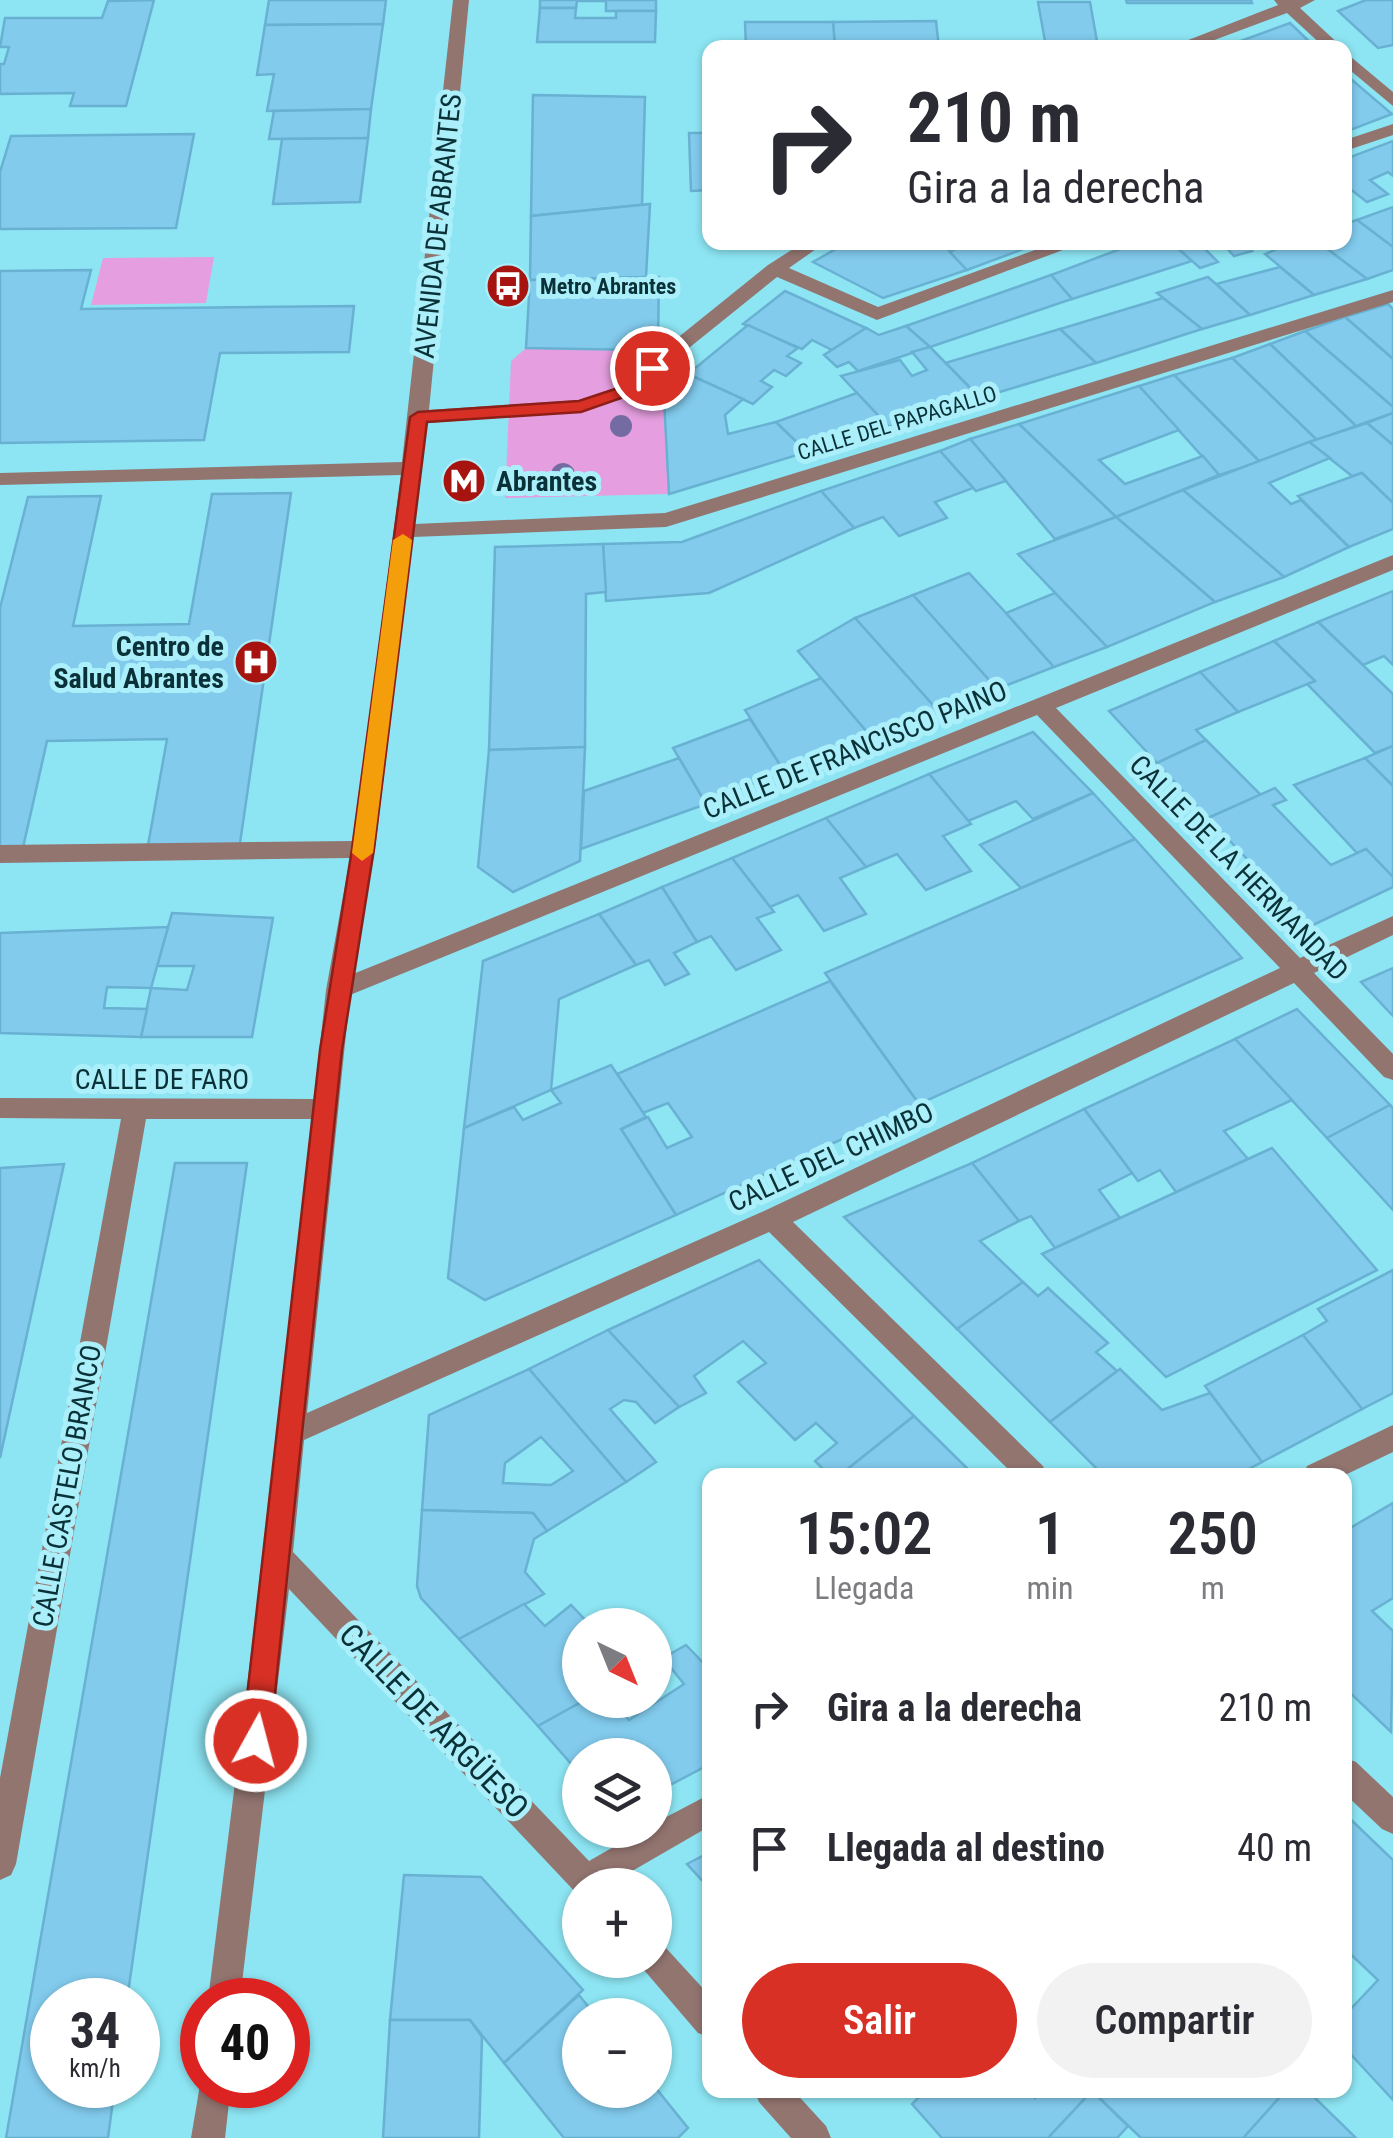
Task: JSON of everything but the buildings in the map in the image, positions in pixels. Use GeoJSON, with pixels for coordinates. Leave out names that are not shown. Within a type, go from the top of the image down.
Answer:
{"type":"FeatureCollection","features":[{"type":"Feature","properties":{"kind":"street","name":"AVENIDA DE ABRANTES"},"geometry":{"type":"LineString","coordinates":[[227,1978],[278,1556],[338,990],[363,849],[412,468],[460,0]]}},
{"type":"Feature","properties":{"kind":"street"},"geometry":{"type":"LineString","coordinates":[[1196,40],[1293,2],[1328,40]]}},
{"type":"Feature","properties":{"kind":"street"},"geometry":{"type":"LineString","coordinates":[[1352,63],[1393,101]]}},
{"type":"Feature","properties":{"kind":"street"},"geometry":{"type":"LineString","coordinates":[[1352,143],[1393,128]]}},
{"type":"Feature","properties":{"kind":"street"},"geometry":{"type":"LineString","coordinates":[[418,417],[581,406],[621,392],[775,269],[805,250]]}},
{"type":"Feature","properties":{"kind":"street"},"geometry":{"type":"LineString","coordinates":[[775,269],[877,314],[1053,250]]}},
{"type":"Feature","properties":{"kind":"street","name":"CALLE DEL PAPAGALLO"},"geometry":{"type":"LineString","coordinates":[[404,531],[666,520],[1393,296]]}},
{"type":"Feature","properties":{"kind":"street"},"geometry":{"type":"LineString","coordinates":[[0,478],[412,468]]}},
{"type":"Feature","properties":{"kind":"street","name":"CALLE DE FRANCISCO PAINO"},"geometry":{"type":"LineString","coordinates":[[338,990],[1393,562]]}},
{"type":"Feature","properties":{"kind":"street","name":"CALLE DE LA HERMANDAD"},"geometry":{"type":"LineString","coordinates":[[1042,707],[1393,1070]]}},
{"type":"Feature","properties":{"kind":"street"},"geometry":{"type":"LineString","coordinates":[[0,854],[363,849]]}},
{"type":"Feature","properties":{"kind":"street","name":"CALLE DEL CHIMBO"},"geometry":{"type":"LineString","coordinates":[[291,1433],[773,1218],[1393,925]]}},
{"type":"Feature","properties":{"kind":"street","name":"CALLE DE FARO"},"geometry":{"type":"LineString","coordinates":[[0,1108],[324,1109]]}},
{"type":"Feature","properties":{"kind":"street","name":"CALLE CASTELO BRANCO"},"geometry":{"type":"LineString","coordinates":[[0,1864],[134,1108]]}},
{"type":"Feature","properties":{"kind":"street"},"geometry":{"type":"LineString","coordinates":[[773,1218],[1025,1468]]}},
{"type":"Feature","properties":{"kind":"street"},"geometry":{"type":"LineString","coordinates":[[1332,1468],[1393,1438]]}},
{"type":"Feature","properties":{"kind":"street","name":"CALLE DE ARGÜESO"},"geometry":{"type":"LineString","coordinates":[[278,1556],[574,1868]]}},
{"type":"Feature","properties":{"kind":"street"},"geometry":{"type":"LineString","coordinates":[[1352,1780],[1393,1818]]}},
{"type":"Feature","properties":{"kind":"street"},"geometry":{"type":"LineString","coordinates":[[613,1868],[702,1814]]}},
{"type":"Feature","properties":{"kind":"street"},"geometry":{"type":"LineString","coordinates":[[672,1978],[702,2012]]}},
{"type":"Feature","properties":{"kind":"street"},"geometry":{"type":"LineString","coordinates":[[778,2098],[814,2138]]}},
{"type":"Feature","properties":{"kind":"street"},"geometry":{"type":"LineString","coordinates":[[208,2138],[211,2108]]}},
{"type":"Feature","properties":{"kind":"shaded area"},"geometry":{"type":"Polygon","coordinates":[[[214,257],[206,303],[91,305],[103,258],[214,257]]]}},
{"type":"Feature","properties":{"kind":"shaded area"},"geometry":{"type":"Polygon","coordinates":[[[526,348],[641,350],[664,399],[669,494],[505,498],[511,361],[526,348]]]}},
{"type":"Feature","properties":{"kind":"slow traffic"},"geometry":{"type":"LineString","coordinates":[[362,853],[403,540]]}},
{"type":"Feature","properties":{"kind":"place","name":"Metro Abrantes"},"geometry":{"type":"Point","coordinates":[508,286]}},
{"type":"Feature","properties":{"kind":"place","name":"Abrantes"},"geometry":{"type":"Point","coordinates":[464,481]}},
{"type":"Feature","properties":{"kind":"place","name":"Centro de Salud Abrantes"},"geometry":{"type":"Point","coordinates":[256,662]}},
{"type":"Feature","properties":{"kind":"route"},"geometry":{"type":"LineString","coordinates":[[256,1741],[338,990],[363,849],[418,417],[581,406],[621,392],[652,368]]}}]}
